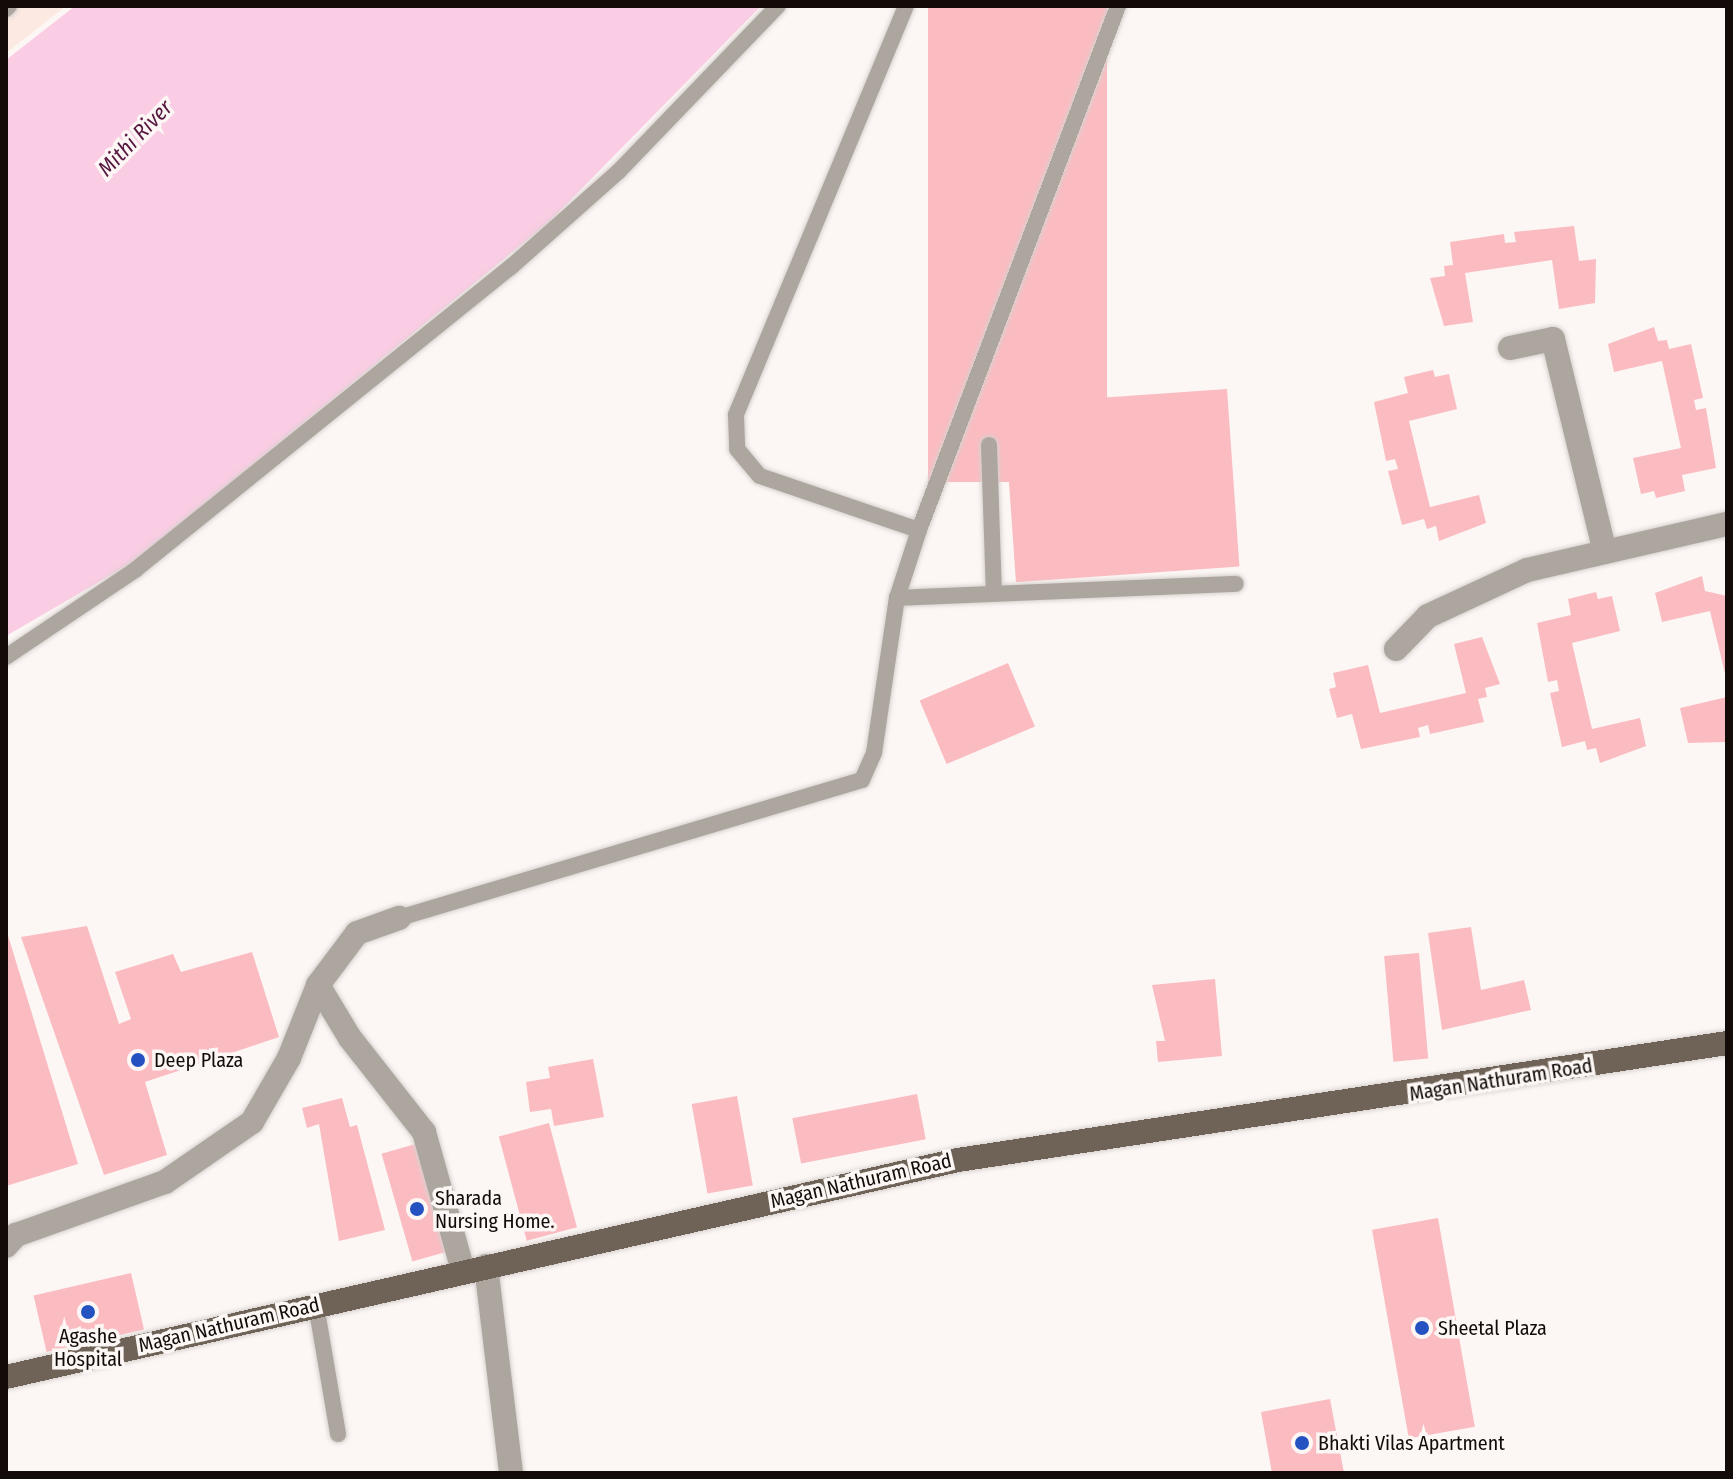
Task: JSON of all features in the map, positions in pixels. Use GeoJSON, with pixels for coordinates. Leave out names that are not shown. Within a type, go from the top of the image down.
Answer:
{"type":"FeatureCollection","features":[{"type":"Feature","properties":{"kind":"main road","name":"Magan Nathuram Road"},"geometry":{"type":"LineString","coordinates":[[6,1377],[958,1160],[1727,1043]]}},
{"type":"Feature","properties":{"kind":"street"},"geometry":{"type":"LineString","coordinates":[[1510,348],[1553,339],[1605,552]]}},
{"type":"Feature","properties":{"kind":"street"},"geometry":{"type":"LineString","coordinates":[[1396,649],[1428,616],[1527,570],[1727,524]]}},
{"type":"Feature","properties":{"kind":"street"},"geometry":{"type":"LineString","coordinates":[[6,1246],[16,1235],[165,1182],[252,1122],[289,1058],[318,985],[357,933],[399,918]]}},
{"type":"Feature","properties":{"kind":"street"},"geometry":{"type":"LineString","coordinates":[[318,985],[350,1038],[424,1132],[474,1268],[511,1473]]}},
{"type":"Feature","properties":{"kind":"lane"},"geometry":{"type":"LineString","coordinates":[[6,657],[135,570],[511,267],[619,171],[778,6]]}},
{"type":"Feature","properties":{"kind":"lane"},"geometry":{"type":"LineString","coordinates":[[906,6],[736,415],[737,449],[760,476],[919,530]]}},
{"type":"Feature","properties":{"kind":"lane"},"geometry":{"type":"LineString","coordinates":[[399,918],[862,780],[874,753],[897,598],[919,530],[1118,6]]}},
{"type":"Feature","properties":{"kind":"lane"},"geometry":{"type":"LineString","coordinates":[[989,445],[994,593]]}},
{"type":"Feature","properties":{"kind":"lane"},"geometry":{"type":"LineString","coordinates":[[897,598],[1236,584]]}},
{"type":"Feature","properties":{"kind":"lane"},"geometry":{"type":"LineString","coordinates":[[316,1305],[338,1434]]}},
{"type":"Feature","properties":{"kind":"shaded area"},"geometry":{"type":"Polygon","coordinates":[[[6,6],[66,6],[6,53],[6,6]]]}},
{"type":"Feature","properties":{"kind":"water","name":"Mithi River"},"geometry":{"type":"Polygon","coordinates":[[[75,6],[761,6],[549,222],[135,561],[6,636],[6,60],[75,6]]]}},
{"type":"Feature","properties":{"kind":"building"},"geometry":{"type":"Polygon","coordinates":[[[928,6],[1107,6],[1107,482],[928,482],[928,6]]]}},
{"type":"Feature","properties":{"kind":"building"},"geometry":{"type":"Polygon","coordinates":[[[1574,226],[1579,261],[1596,259],[1595,303],[1559,309],[1552,260],[1465,273],[1473,322],[1444,326],[1430,278],[1445,276],[1444,266],[1453,265],[1450,242],[1504,234],[1505,243],[1516,242],[1514,232],[1574,226]]]}},
{"type":"Feature","properties":{"kind":"building"},"geometry":{"type":"Polygon","coordinates":[[[1654,327],[1658,341],[1667,340],[1669,349],[1691,344],[1703,398],[1694,400],[1696,410],[1706,408],[1716,468],[1682,475],[1685,491],[1656,498],[1654,491],[1641,494],[1633,458],[1681,448],[1662,361],[1614,372],[1608,344],[1654,327]]]}},
{"type":"Feature","properties":{"kind":"building"},"geometry":{"type":"Polygon","coordinates":[[[1433,370],[1435,377],[1449,374],[1457,409],[1409,421],[1430,507],[1479,495],[1486,523],[1439,541],[1436,526],[1427,529],[1424,519],[1402,525],[1388,471],[1398,469],[1395,459],[1386,461],[1374,402],[1408,393],[1404,377],[1433,370]]]}},
{"type":"Feature","properties":{"kind":"building"},"geometry":{"type":"Polygon","coordinates":[[[1227,389],[1239,567],[1016,582],[1004,405],[1227,389]]]}},
{"type":"Feature","properties":{"kind":"building"},"geometry":{"type":"Polygon","coordinates":[[[1702,576],[1705,591],[1727,596],[1727,682],[1710,611],[1662,622],[1655,593],[1702,576]]]}},
{"type":"Feature","properties":{"kind":"building"},"geometry":{"type":"Polygon","coordinates":[[[1596,592],[1598,599],[1612,596],[1620,631],[1572,643],[1592,729],[1640,718],[1646,746],[1600,763],[1596,748],[1587,750],[1585,741],[1562,747],[1550,693],[1559,691],[1557,680],[1548,682],[1537,623],[1571,615],[1568,599],[1596,592]]]}},
{"type":"Feature","properties":{"kind":"building"},"geometry":{"type":"Polygon","coordinates":[[[1482,637],[1500,684],[1485,688],[1487,697],[1478,699],[1484,722],[1430,734],[1428,725],[1418,728],[1420,737],[1361,749],[1352,714],[1337,718],[1329,689],[1336,687],[1333,673],[1368,665],[1380,713],[1466,693],[1454,644],[1482,637]]]}},
{"type":"Feature","properties":{"kind":"building"},"geometry":{"type":"Polygon","coordinates":[[[1008,663],[1035,727],[947,764],[920,701],[1008,663]]]}},
{"type":"Feature","properties":{"kind":"building"},"geometry":{"type":"Polygon","coordinates":[[[1727,697],[1727,742],[1688,743],[1680,708],[1727,697]]]}},
{"type":"Feature","properties":{"kind":"building","name":"Deep Plaza"},"geometry":{"type":"Polygon","coordinates":[[[87,926],[119,1024],[131,1019],[115,972],[173,954],[181,972],[252,952],[279,1037],[145,1082],[167,1155],[104,1175],[21,937],[87,926]]]}},
{"type":"Feature","properties":{"kind":"building"},"geometry":{"type":"Polygon","coordinates":[[[1471,927],[1481,990],[1524,980],[1531,1010],[1442,1030],[1428,933],[1471,927]]]}},
{"type":"Feature","properties":{"kind":"building"},"geometry":{"type":"Polygon","coordinates":[[[6,929],[78,1164],[6,1186],[6,929]]]}},
{"type":"Feature","properties":{"kind":"building"},"geometry":{"type":"Polygon","coordinates":[[[1419,953],[1428,1059],[1393,1062],[1384,956],[1419,953]]]}},
{"type":"Feature","properties":{"kind":"building"},"geometry":{"type":"Polygon","coordinates":[[[1215,979],[1222,1056],[1158,1062],[1156,1041],[1165,1041],[1152,985],[1215,979]]]}},
{"type":"Feature","properties":{"kind":"building"},"geometry":{"type":"Polygon","coordinates":[[[593,1059],[604,1117],[554,1126],[551,1109],[530,1112],[526,1082],[550,1078],[548,1067],[593,1059]]]}},
{"type":"Feature","properties":{"kind":"building"},"geometry":{"type":"Polygon","coordinates":[[[917,1094],[926,1139],[801,1163],[792,1118],[917,1094]]]}},
{"type":"Feature","properties":{"kind":"building"},"geometry":{"type":"Polygon","coordinates":[[[737,1096],[753,1186],[708,1194],[692,1104],[737,1096]]]}},
{"type":"Feature","properties":{"kind":"building"},"geometry":{"type":"Polygon","coordinates":[[[342,1098],[350,1127],[357,1125],[385,1230],[339,1241],[319,1124],[307,1128],[302,1108],[342,1098]]]}},
{"type":"Feature","properties":{"kind":"building"},"geometry":{"type":"Polygon","coordinates":[[[549,1123],[577,1227],[527,1241],[499,1136],[549,1123]]]}},
{"type":"Feature","properties":{"kind":"building"},"geometry":{"type":"Polygon","coordinates":[[[419,1143],[450,1251],[412,1261],[382,1154],[419,1143]]]}},
{"type":"Feature","properties":{"kind":"building","name":"Sheetal Plaza"},"geometry":{"type":"Polygon","coordinates":[[[1438,1218],[1475,1427],[1409,1438],[1372,1230],[1438,1218]]]}},
{"type":"Feature","properties":{"kind":"building","name":"Agashe Hospital"},"geometry":{"type":"Polygon","coordinates":[[[131,1273],[144,1330],[47,1352],[34,1295],[131,1273]]]}},
{"type":"Feature","properties":{"kind":"building","name":"Bhakti Vilas Apartment"},"geometry":{"type":"Polygon","coordinates":[[[1330,1399],[1344,1473],[1272,1473],[1261,1412],[1330,1399]]]}},
{"type":"Feature","properties":{"kind":"place","name":"Deep Plaza"},"geometry":{"type":"Point","coordinates":[138,1060]}},
{"type":"Feature","properties":{"kind":"place","name":"Sharada Nursing Home."},"geometry":{"type":"Point","coordinates":[417,1209]}},
{"type":"Feature","properties":{"kind":"place","name":"Agashe Hospital"},"geometry":{"type":"Point","coordinates":[88,1312]}},
{"type":"Feature","properties":{"kind":"place","name":"Sheetal Plaza"},"geometry":{"type":"Point","coordinates":[1422,1328]}},
{"type":"Feature","properties":{"kind":"place","name":"Bhakti Vilas Apartment"},"geometry":{"type":"Point","coordinates":[1302,1443]}}]}
